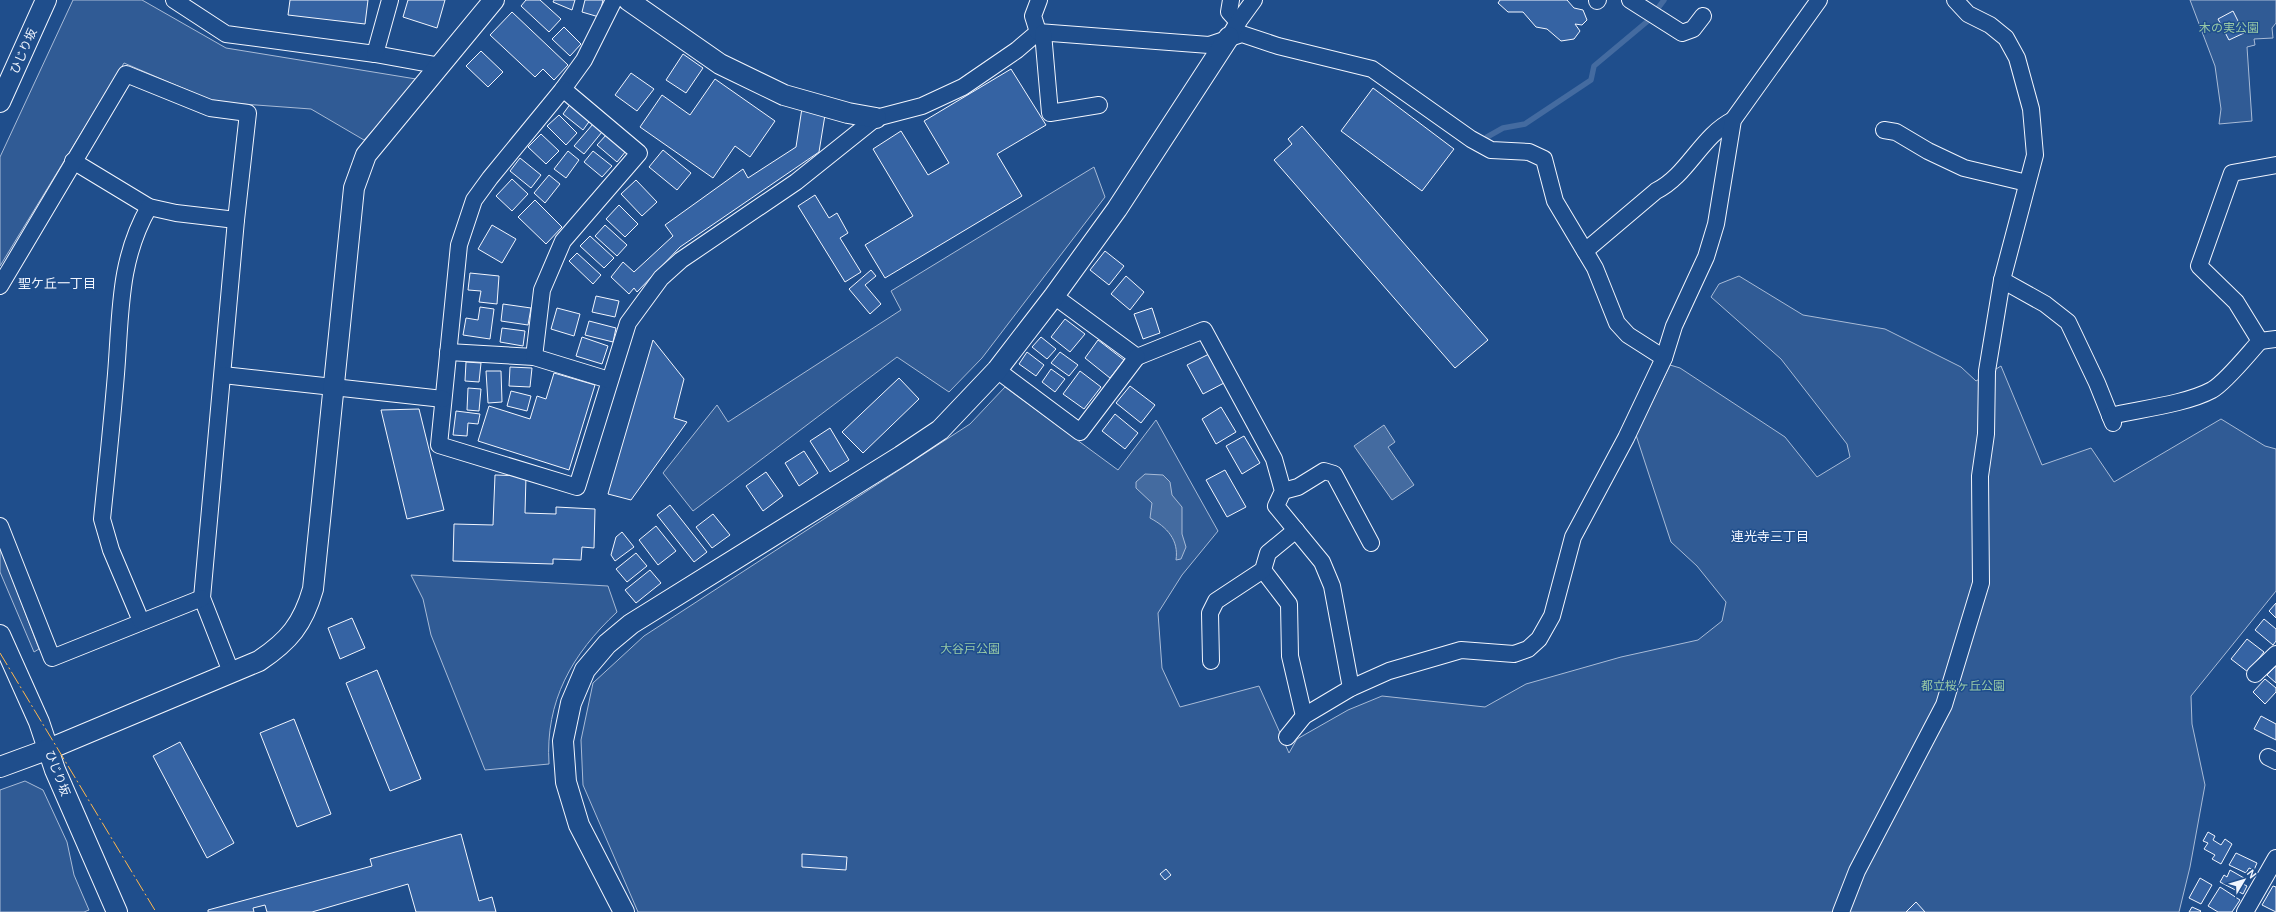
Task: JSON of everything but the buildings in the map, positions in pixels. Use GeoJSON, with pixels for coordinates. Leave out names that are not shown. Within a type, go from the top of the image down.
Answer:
{"type":"FeatureCollection","features":[{"type":"Feature","properties":{"kind":"street","name":"ひじり坂"},"geometry":{"type":"LineString","coordinates":[[0,102],[46,0]]}},
{"type":"Feature","properties":{"kind":"street"},"geometry":{"type":"LineString","coordinates":[[375,54],[390,0]]}},
{"type":"Feature","properties":{"kind":"street"},"geometry":{"type":"LineString","coordinates":[[0,767],[49,749],[259,661],[278,649],[294,632],[306,612],[313,589],[354,188],[366,155],[494,0]]}},
{"type":"Feature","properties":{"kind":"street"},"geometry":{"type":"LineString","coordinates":[[614,0],[584,60],[563,90],[494,172],[474,200],[459,245],[439,445],[576,487],[628,323],[661,278],[681,260],[796,182],[876,118],[922,106],[963,87],[1041,32],[1209,45],[1233,30]]}},
{"type":"Feature","properties":{"kind":"street"},"geometry":{"type":"LineString","coordinates":[[628,0],[720,64],[784,95],[848,113],[876,118]]}},
{"type":"Feature","properties":{"kind":"street"},"geometry":{"type":"LineString","coordinates":[[1039,0],[1033,16],[1041,32],[1050,113],[1099,105]]}},
{"type":"Feature","properties":{"kind":"street"},"geometry":{"type":"LineString","coordinates":[[1231,0],[1229,12],[1233,30]]}},
{"type":"Feature","properties":{"kind":"street"},"geometry":{"type":"LineString","coordinates":[[624,912],[579,825],[566,782],[563,741],[571,703],[585,670],[607,644],[631,624],[901,456],[940,430],[997,370],[1054,296],[1117,209],[1254,0]]}},
{"type":"Feature","properties":{"kind":"street"},"geometry":{"type":"LineString","coordinates":[[1630,0],[1682,33],[1693,30],[1703,16]]}},
{"type":"Feature","properties":{"kind":"street"},"geometry":{"type":"LineString","coordinates":[[1287,737],[1304,716],[1351,688],[1389,671],[1461,650],[1514,654],[1528,649],[1539,639],[1552,616],[1572,537],[1626,438],[1664,358],[1674,326],[1706,257],[1714,231],[1733,120],[1819,0]]}},
{"type":"Feature","properties":{"kind":"street"},"geometry":{"type":"LineString","coordinates":[[1841,912],[1857,871],[1944,705],[1981,583],[1980,476],[1986,434],[1987,371],[2002,280],[2027,183],[2036,155],[2031,109],[2017,58],[2006,38],[1990,25],[1968,14],[1955,0]]}},
{"type":"Feature","properties":{"kind":"street"},"geometry":{"type":"LineString","coordinates":[[181,2],[226,34],[375,54],[441,66]]}},
{"type":"Feature","properties":{"kind":"street"},"geometry":{"type":"LineString","coordinates":[[1233,30],[1278,46],[1372,68],[1471,139],[1491,150],[1529,152],[1544,159],[1555,201],[1595,268],[1617,323],[1628,336],[1664,358]]}},
{"type":"Feature","properties":{"kind":"street"},"geometry":{"type":"LineString","coordinates":[[0,286],[126,74],[210,108],[248,113],[236,220],[202,598],[231,672]]}},
{"type":"Feature","properties":{"kind":"street"},"geometry":{"type":"LineString","coordinates":[[534,357],[542,290],[563,241],[639,153],[563,90]]}},
{"type":"Feature","properties":{"kind":"street"},"geometry":{"type":"LineString","coordinates":[[1585,251],[1656,191],[1668,185],[1720,126],[1733,120]]}},
{"type":"Feature","properties":{"kind":"street"},"geometry":{"type":"LineString","coordinates":[[1884,130],[1896,132],[1928,151],[1964,168],[2027,183]]}},
{"type":"Feature","properties":{"kind":"street"},"geometry":{"type":"LineString","coordinates":[[73,161],[149,207],[176,213],[236,220]]}},
{"type":"Feature","properties":{"kind":"street"},"geometry":{"type":"LineString","coordinates":[[2260,341],[2236,302],[2199,266],[2232,173],[2276,165]]}},
{"type":"Feature","properties":{"kind":"street"},"geometry":{"type":"LineString","coordinates":[[141,621],[111,550],[102,519],[120,314],[127,256],[136,228],[149,207]]}},
{"type":"Feature","properties":{"kind":"street"},"geometry":{"type":"LineString","coordinates":[[2002,280],[2045,304],[2068,322],[2097,383],[2111,420],[2185,399],[2213,389],[2246,358],[2260,341],[2276,339]]}},
{"type":"Feature","properties":{"kind":"street"},"geometry":{"type":"LineString","coordinates":[[1054,296],[1137,357]]}},
{"type":"Feature","properties":{"kind":"street"},"geometry":{"type":"LineString","coordinates":[[997,370],[1080,432],[1137,357],[1204,330],[1274,459],[1283,491],[1276,506],[1322,562],[1332,586],[1351,688]]}},
{"type":"Feature","properties":{"kind":"street"},"geometry":{"type":"LineString","coordinates":[[448,352],[534,357],[609,380]]}},
{"type":"Feature","properties":{"kind":"street"},"geometry":{"type":"LineString","coordinates":[[223,375],[443,399]]}},
{"type":"Feature","properties":{"kind":"street"},"geometry":{"type":"LineString","coordinates":[[1283,491],[1298,487],[1324,471],[1334,474],[1371,544]]}},
{"type":"Feature","properties":{"kind":"street"},"geometry":{"type":"LineString","coordinates":[[0,526],[52,658],[141,621],[202,598]]}},
{"type":"Feature","properties":{"kind":"street"},"geometry":{"type":"LineString","coordinates":[[1211,661],[1210,613],[1216,601],[1263,570],[1268,553],[1296,530]]}},
{"type":"Feature","properties":{"kind":"street"},"geometry":{"type":"LineString","coordinates":[[1263,570],[1289,604],[1290,656],[1304,716]]}},
{"type":"Feature","properties":{"kind":"street","name":"ひじり坂"},"geometry":{"type":"LineString","coordinates":[[0,635],[39,722],[55,770],[117,912]]}},
{"type":"Feature","properties":{"kind":"street"},"geometry":{"type":"LineString","coordinates":[[2255,674],[2276,654]]}},
{"type":"Feature","properties":{"kind":"street"},"geometry":{"type":"LineString","coordinates":[[2245,912],[2276,858]]}},
{"type":"Feature","properties":{"kind":"green space"},"geometry":{"type":"Polygon","coordinates":[[[73,0],[142,0],[226,48],[416,79],[414,87],[364,140],[311,109],[215,102],[124,63],[0,266],[0,157],[73,0]]]}},
{"type":"Feature","properties":{"kind":"green space","name":"木の実公園"},"geometry":{"type":"Polygon","coordinates":[[[2190,0],[2276,0],[2276,23],[2272,28],[2273,38],[2254,39],[2255,45],[2247,47],[2252,121],[2219,124],[2221,109],[2215,66],[2190,0]]]}},
{"type":"Feature","properties":{"kind":"green space"},"geometry":{"type":"Polygon","coordinates":[[[1094,167],[1105,197],[982,358],[949,392],[897,357],[693,511],[663,473],[717,405],[728,422],[901,310],[891,291],[1094,167]]]}},
{"type":"Feature","properties":{"kind":"green space"},"geometry":{"type":"Polygon","coordinates":[[[1739,276],[1803,315],[1885,329],[1961,367],[1976,381],[2001,366],[2042,465],[2091,448],[2114,482],[2221,419],[2265,446],[2276,449],[2276,591],[2191,696],[2192,724],[2205,785],[2190,867],[2179,912],[638,912],[583,785],[581,740],[593,683],[644,636],[970,424],[1005,387],[1118,470],[1156,420],[1218,531],[1182,575],[1158,613],[1162,668],[1180,707],[1259,686],[1289,753],[1297,739],[1348,710],[1382,696],[1485,707],[1526,684],[1621,657],[1698,640],[1722,621],[1726,602],[1697,566],[1671,542],[1636,435],[1670,365],[1680,368],[1785,437],[1817,477],[1850,457],[1847,444],[1781,359],[1711,297],[1719,284],[1739,276]]]}},
{"type":"Feature","properties":{"kind":"green space"},"geometry":{"type":"Polygon","coordinates":[[[0,546],[39,649],[34,652],[0,572],[0,546]]]}},
{"type":"Feature","properties":{"kind":"green space"},"geometry":{"type":"Polygon","coordinates":[[[411,575],[608,586],[617,612],[587,645],[565,680],[557,699],[552,720],[549,741],[549,764],[485,770],[431,635],[423,599],[411,575]]]}},
{"type":"Feature","properties":{"kind":"green space"},"geometry":{"type":"Polygon","coordinates":[[[25,781],[43,790],[67,842],[74,875],[89,910],[84,912],[0,912],[0,790],[25,781]]]}},
{"type":"Feature","properties":{"kind":"shaded area"},"geometry":{"type":"Polygon","coordinates":[[[1384,425],[1395,442],[1388,447],[1414,485],[1392,500],[1354,446],[1384,425]]]}},
{"type":"Feature","properties":{"kind":"shaded area"},"geometry":{"type":"Polygon","coordinates":[[[1145,474],[1163,475],[1170,482],[1172,495],[1182,507],[1182,534],[1186,547],[1181,559],[1176,560],[1176,546],[1174,540],[1162,526],[1150,518],[1152,503],[1136,488],[1136,482],[1145,474]]]}},
{"type":"Feature","properties":{"kind":"waterway"},"geometry":{"type":"LineString","coordinates":[[1487,137],[1503,128],[1525,124],[1591,80],[1594,66],[1649,20],[1664,0]]}},
{"type":"Feature","properties":{"kind":"power"},"geometry":{"type":"LineString","coordinates":[[0,653],[156,912]]}},
{"type":"Feature","properties":{"kind":"district","name":"聖ケ丘一丁目"},"geometry":{"type":"Point","coordinates":[57,283]}},
{"type":"Feature","properties":{"kind":"district","name":"連光寺三丁目"},"geometry":{"type":"Point","coordinates":[1770,536]}},
{"type":"Feature","properties":{"kind":"park label","name":"大谷戸公園"},"geometry":{"type":"Point","coordinates":[970,648]}},
{"type":"Feature","properties":{"kind":"park label","name":"都立桜ヶ丘公園"},"geometry":{"type":"Point","coordinates":[1963,685]}}]}
